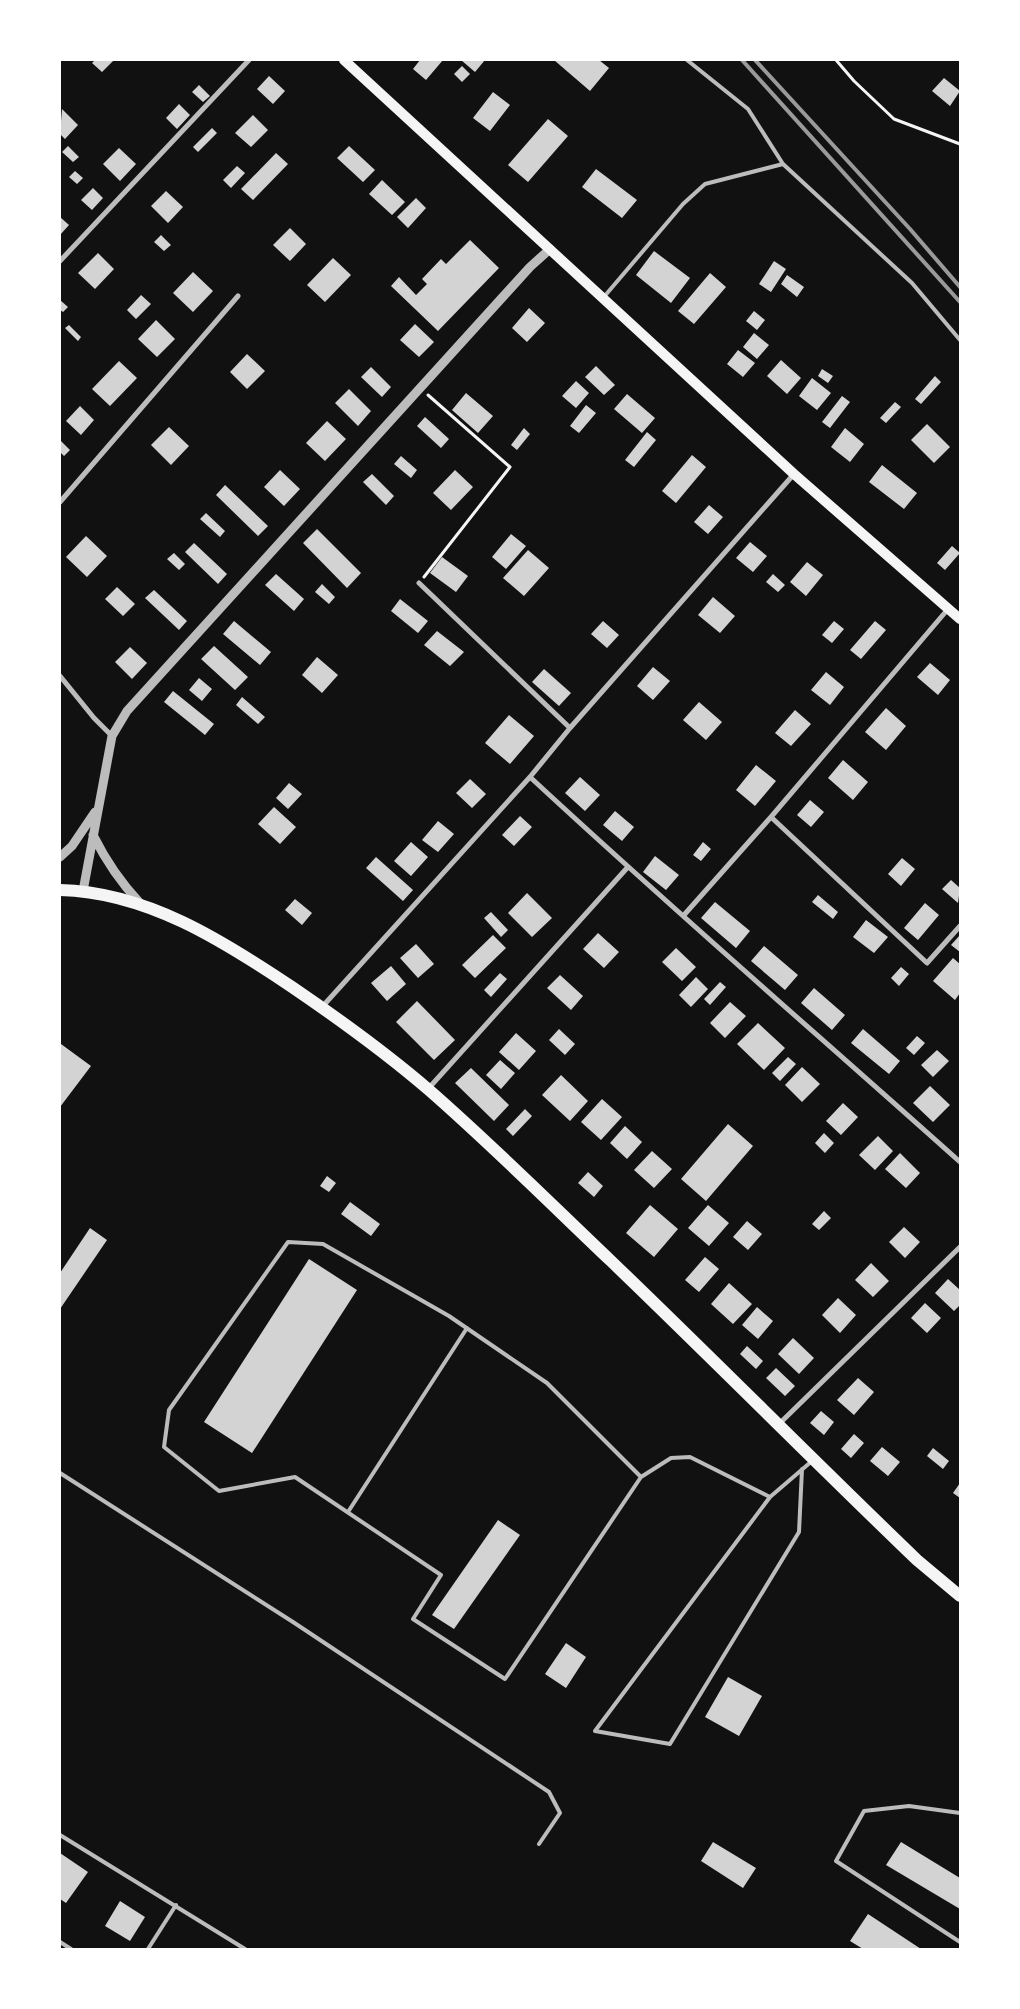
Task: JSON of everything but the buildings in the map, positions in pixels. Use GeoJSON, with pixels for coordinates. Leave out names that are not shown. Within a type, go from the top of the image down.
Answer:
{"type":"FeatureCollection","features":[{"type":"Feature","properties":{"kind":"main road"},"geometry":{"type":"LineString","coordinates":[[344,60],[794,474],[960,619]]}},
{"type":"Feature","properties":{"kind":"main road"},"geometry":{"type":"LineString","coordinates":[[60,890],[84,891],[115,896],[140,903],[196,928],[260,965],[322,1008],[428,1089],[619,1269],[917,1560],[960,1596]]}},
{"type":"Feature","properties":{"kind":"street"},"geometry":{"type":"LineString","coordinates":[[60,261],[249,60]]}},
{"type":"Feature","properties":{"kind":"street"},"geometry":{"type":"LineString","coordinates":[[84,891],[112,736],[140,694],[530,267],[550,249]]}},
{"type":"Feature","properties":{"kind":"street"},"geometry":{"type":"LineString","coordinates":[[60,502],[238,296]]}},
{"type":"Feature","properties":{"kind":"street"},"geometry":{"type":"LineString","coordinates":[[322,1008],[530,777],[570,728],[794,474]]}},
{"type":"Feature","properties":{"kind":"street"},"geometry":{"type":"LineString","coordinates":[[419,583],[570,728]]}},
{"type":"Feature","properties":{"kind":"street"},"geometry":{"type":"LineString","coordinates":[[684,915],[771,817],[948,608]]}},
{"type":"Feature","properties":{"kind":"street"},"geometry":{"type":"LineString","coordinates":[[60,676],[94,718],[112,736]]}},
{"type":"Feature","properties":{"kind":"street"},"geometry":{"type":"LineString","coordinates":[[530,777],[627,868],[684,915],[960,1162]]}},
{"type":"Feature","properties":{"kind":"street"},"geometry":{"type":"LineString","coordinates":[[60,857],[72,846],[98,807]]}},
{"type":"Feature","properties":{"kind":"street"},"geometry":{"type":"LineString","coordinates":[[771,817],[926,963],[960,926]]}},
{"type":"Feature","properties":{"kind":"street"},"geometry":{"type":"LineString","coordinates":[[93,834],[110,867],[140,903]]}},
{"type":"Feature","properties":{"kind":"street"},"geometry":{"type":"LineString","coordinates":[[428,1089],[627,868]]}},
{"type":"Feature","properties":{"kind":"street"},"geometry":{"type":"LineString","coordinates":[[778,1425],[960,1246]]}},
{"type":"Feature","properties":{"kind":"lane"},"geometry":{"type":"LineString","coordinates":[[687,60],[748,109],[783,164],[912,283],[960,340]]}},
{"type":"Feature","properties":{"kind":"lane"},"geometry":{"type":"LineString","coordinates":[[603,298],[683,204],[705,184],[783,164]]}},
{"type":"Feature","properties":{"kind":"lane"},"geometry":{"type":"LineString","coordinates":[[641,1477],[547,1383],[450,1316],[323,1244],[288,1242],[169,1410],[164,1447],[218,1491],[295,1476],[441,1575],[413,1619],[505,1679],[641,1477],[671,1458],[690,1457],[770,1497]]}},
{"type":"Feature","properties":{"kind":"lane"},"geometry":{"type":"LineString","coordinates":[[348,1512],[467,1328]]}},
{"type":"Feature","properties":{"kind":"lane"},"geometry":{"type":"LineString","coordinates":[[802,1469],[799,1532],[670,1744],[595,1731],[770,1497],[802,1469],[813,1460]]}},
{"type":"Feature","properties":{"kind":"lane"},"geometry":{"type":"LineString","coordinates":[[60,1473],[301,1628],[549,1792],[560,1813],[539,1844]]}},
{"type":"Feature","properties":{"kind":"lane"},"geometry":{"type":"LineString","coordinates":[[960,1814],[909,1806],[864,1811],[836,1861],[960,1942]]}},
{"type":"Feature","properties":{"kind":"lane"},"geometry":{"type":"LineString","coordinates":[[60,1835],[245,1949]]}},
{"type":"Feature","properties":{"kind":"lane"},"geometry":{"type":"LineString","coordinates":[[148,1949],[176,1905]]}},
{"type":"Feature","properties":{"kind":"lane"},"geometry":{"type":"LineString","coordinates":[[60,1942],[71,1949]]}},
{"type":"Feature","properties":{"kind":"path"},"geometry":{"type":"LineString","coordinates":[[836,60],[854,81],[894,119],[960,144]]}},
{"type":"Feature","properties":{"kind":"path"},"geometry":{"type":"LineString","coordinates":[[419,583],[510,467],[421,388]]}},
{"type":"Feature","properties":{"kind":"railway"},"geometry":{"type":"LineString","coordinates":[[742,60],[960,302]]}},
{"type":"Feature","properties":{"kind":"railway"},"geometry":{"type":"LineString","coordinates":[[755,60],[910,229],[960,287]]}}]}
